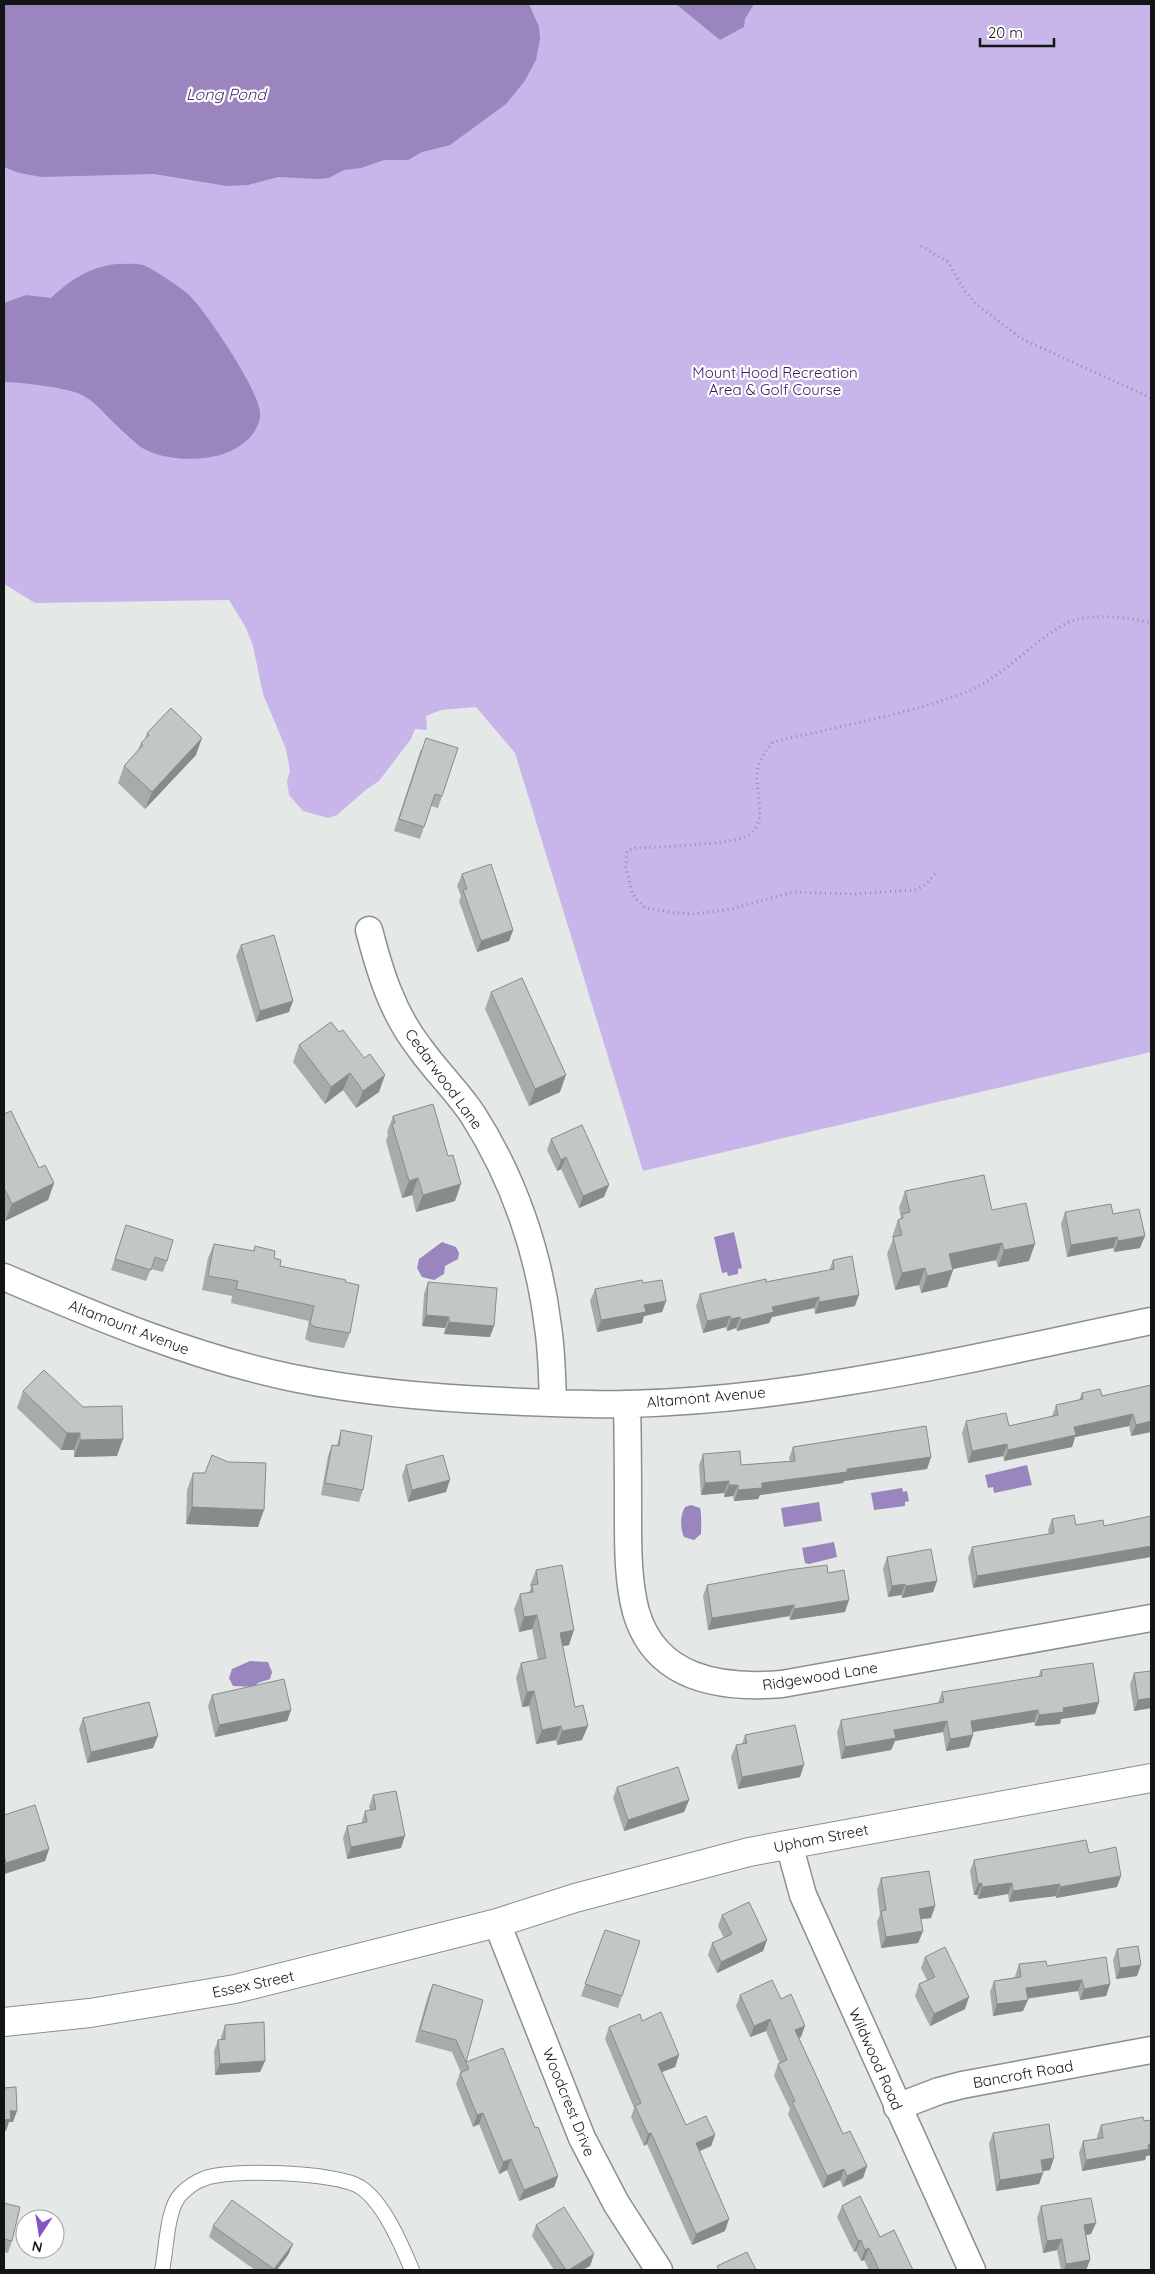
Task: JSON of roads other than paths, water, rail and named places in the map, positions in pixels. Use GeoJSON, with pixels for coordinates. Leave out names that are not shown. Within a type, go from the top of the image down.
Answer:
{"type":"FeatureCollection","features":[{"type":"Feature","properties":{"kind":"main road","name":"Upham Street"},"geometry":{"type":"LineString","coordinates":[[497,1923],[576,1898],[711,1862],[789,1844],[1151,1778]]}},
{"type":"Feature","properties":{"kind":"main road","name":"Essex Street"},"geometry":{"type":"LineString","coordinates":[[4,2022],[114,2009],[235,1989],[497,1923]]}},
{"type":"Feature","properties":{"kind":"street","name":"Cedarwood Lane"},"geometry":{"type":"LineString","coordinates":[[369,930],[383,982],[394,1007],[419,1047],[474,1116],[492,1148],[519,1208],[533,1248],[549,1329],[553,1403]]}},
{"type":"Feature","properties":{"kind":"street","name":"Altamount Avenue"},"geometry":{"type":"LineString","coordinates":[[4,1276],[92,1314],[135,1330],[205,1355],[257,1370]]}},
{"type":"Feature","properties":{"kind":"street","name":"Altamont Avenue"},"geometry":{"type":"LineString","coordinates":[[257,1370],[293,1378],[435,1398],[628,1404],[729,1396],[842,1383],[1151,1321]]}},
{"type":"Feature","properties":{"kind":"street","name":"Ridgewood Lane"},"geometry":{"type":"LineString","coordinates":[[628,1404],[630,1569],[636,1612],[647,1638],[665,1659],[702,1679],[748,1686],[782,1684],[1151,1618]]}},
{"type":"Feature","properties":{"kind":"street","name":"Wildwood Road"},"geometry":{"type":"LineString","coordinates":[[789,1844],[803,1895],[972,2270]]}},
{"type":"Feature","properties":{"kind":"street","name":"Woodcrest Drive"},"geometry":{"type":"LineString","coordinates":[[497,1923],[582,2138],[597,2170],[659,2270]]}},
{"type":"Feature","properties":{"kind":"street","name":"Bancroft Road"},"geometry":{"type":"LineString","coordinates":[[898,2107],[939,2091],[962,2085],[1151,2050]]}},
{"type":"Feature","properties":{"kind":"lane"},"geometry":{"type":"LineString","coordinates":[[162,2270],[173,2206],[180,2194],[204,2178],[240,2172],[314,2176],[340,2180],[360,2187],[371,2197],[391,2226],[412,2270]]}},
{"type":"Feature","properties":{"kind":"water","name":"Long Pond"},"geometry":{"type":"Polygon","coordinates":[[[4,4],[529,4],[539,27],[540,39],[536,60],[524,82],[506,104],[450,145],[422,152],[408,160],[384,160],[361,168],[344,170],[329,178],[278,177],[248,185],[227,186],[154,174],[42,177],[19,173],[4,167],[4,4]]]}},
{"type":"Feature","properties":{"kind":"water"},"geometry":{"type":"Polygon","coordinates":[[[676,4],[754,4],[745,19],[744,27],[720,40],[676,4]]]}},
{"type":"Feature","properties":{"kind":"water"},"geometry":{"type":"Polygon","coordinates":[[[116,264],[140,264],[153,270],[187,293],[208,319],[232,354],[259,405],[260,416],[258,424],[254,432],[243,444],[227,453],[211,457],[183,459],[163,456],[145,450],[138,445],[94,403],[76,392],[32,384],[4,382],[4,303],[26,295],[51,298],[81,275],[98,268],[116,264]]]}},
{"type":"Feature","properties":{"kind":"water"},"geometry":{"type":"Polygon","coordinates":[[[734,1232],[742,1268],[738,1269],[738,1274],[728,1276],[727,1272],[722,1273],[714,1237],[734,1232]]]}},
{"type":"Feature","properties":{"kind":"water"},"geometry":{"type":"Polygon","coordinates":[[[442,1242],[456,1247],[459,1253],[458,1259],[445,1266],[444,1274],[434,1280],[422,1277],[417,1268],[419,1259],[442,1242]]]}},
{"type":"Feature","properties":{"kind":"water"},"geometry":{"type":"Polygon","coordinates":[[[1027,1465],[1032,1485],[994,1493],[993,1487],[988,1488],[985,1475],[1027,1465]]]}},
{"type":"Feature","properties":{"kind":"water"},"geometry":{"type":"Polygon","coordinates":[[[902,1488],[903,1492],[907,1491],[909,1501],[905,1502],[905,1506],[874,1510],[871,1493],[902,1488]]]}},
{"type":"Feature","properties":{"kind":"water"},"geometry":{"type":"Polygon","coordinates":[[[819,1502],[822,1521],[784,1527],[781,1508],[819,1502]]]}},
{"type":"Feature","properties":{"kind":"water"},"geometry":{"type":"Polygon","coordinates":[[[691,1505],[700,1508],[701,1514],[701,1534],[694,1540],[684,1537],[681,1526],[683,1510],[691,1505]]]}},
{"type":"Feature","properties":{"kind":"water"},"geometry":{"type":"Polygon","coordinates":[[[834,1542],[837,1557],[809,1564],[805,1563],[802,1548],[834,1542]]]}},
{"type":"Feature","properties":{"kind":"water"},"geometry":{"type":"Polygon","coordinates":[[[250,1661],[268,1662],[272,1672],[270,1679],[258,1683],[254,1687],[233,1686],[229,1678],[232,1669],[250,1661]]]}},
{"type":"Feature","properties":{"kind":"park label","name":"Mount Hood Recreation Area & Golf Course"},"geometry":{"type":"Point","coordinates":[775,380]}}]}
